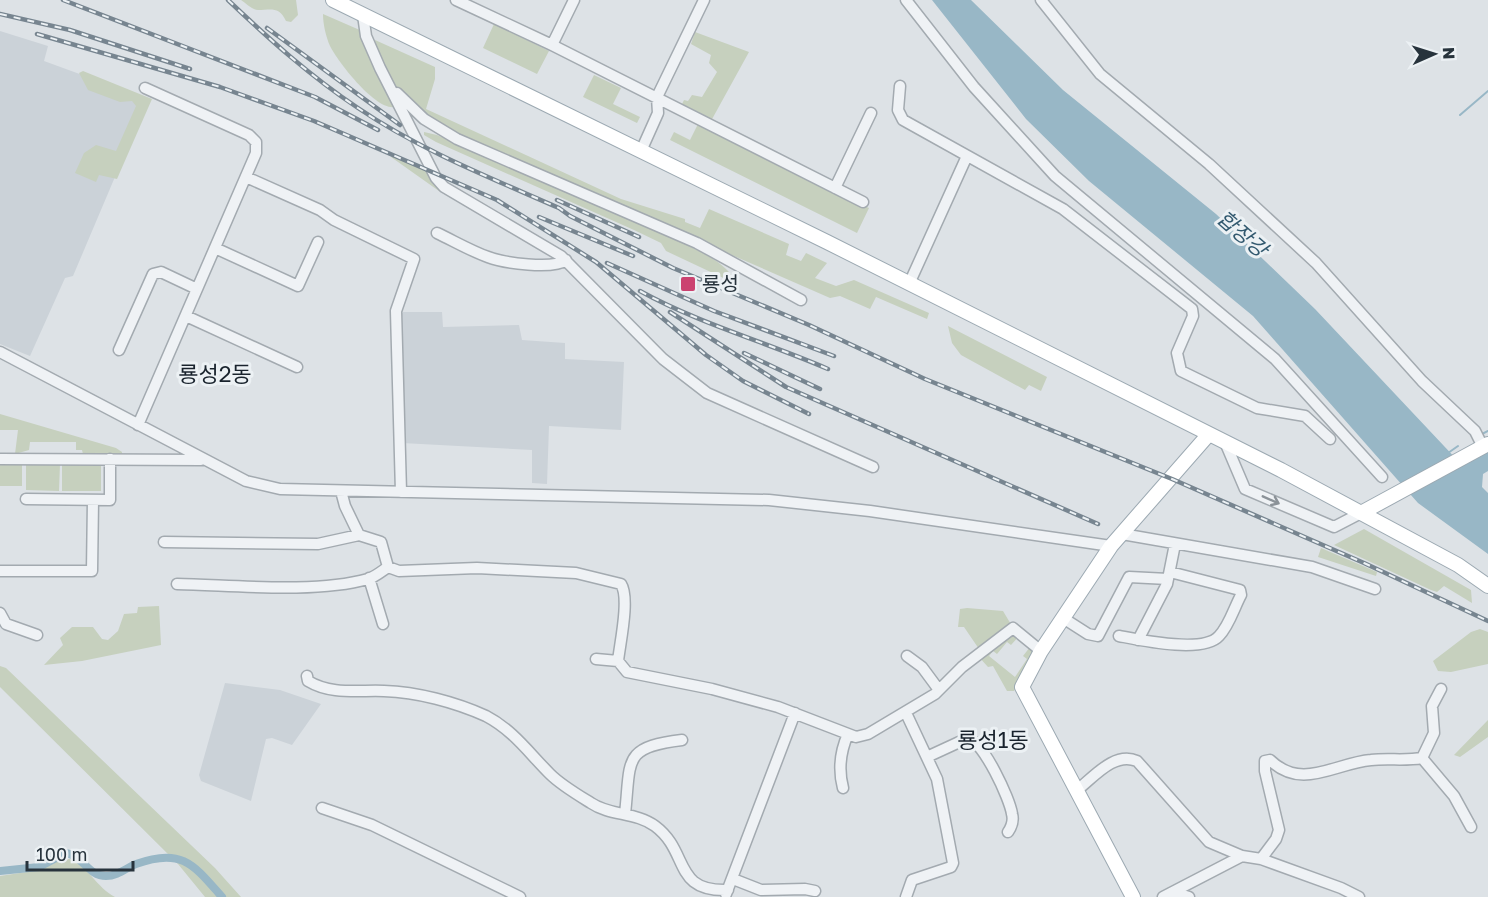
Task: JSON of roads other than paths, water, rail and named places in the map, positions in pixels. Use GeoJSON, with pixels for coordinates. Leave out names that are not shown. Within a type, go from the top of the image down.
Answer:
{"type":"FeatureCollection","features":[{"type":"Feature","properties":{"kind":"main road"},"geometry":{"type":"LineString","coordinates":[[334,0],[1225,442],[1458,565],[1488,586]]}},
{"type":"Feature","properties":{"kind":"main road"},"geometry":{"type":"LineString","coordinates":[[1133,897],[1022,687],[1041,651],[1111,546],[1209,434]]}},
{"type":"Feature","properties":{"kind":"main road"},"geometry":{"type":"LineString","coordinates":[[1361,513],[1484,447]]}},
{"type":"Feature","properties":{"kind":"street"},"geometry":{"type":"LineString","coordinates":[[456,0],[657,97],[863,202]]}},
{"type":"Feature","properties":{"kind":"street"},"geometry":{"type":"LineString","coordinates":[[552,45],[573,0]]}},
{"type":"Feature","properties":{"kind":"street"},"geometry":{"type":"LineString","coordinates":[[641,151],[658,113],[657,97],[704,0]]}},
{"type":"Feature","properties":{"kind":"street"},"geometry":{"type":"LineString","coordinates":[[906,0],[974,87],[1055,176],[1275,359],[1382,477]]}},
{"type":"Feature","properties":{"kind":"street"},"geometry":{"type":"LineString","coordinates":[[1041,0],[1100,74],[1200,156],[1316,263],[1422,381],[1475,431],[1484,447]]}},
{"type":"Feature","properties":{"kind":"street"},"geometry":{"type":"LineString","coordinates":[[363,15],[366,36],[436,178],[444,187],[542,243],[566,260],[663,359],[688,380],[717,399],[873,467]]}},
{"type":"Feature","properties":{"kind":"street"},"geometry":{"type":"LineString","coordinates":[[900,86],[898,110],[903,120],[1063,209],[1192,309],[1193,316],[1177,353],[1181,371],[1257,408],[1305,416],[1330,439]]}},
{"type":"Feature","properties":{"kind":"street"},"geometry":{"type":"LineString","coordinates":[[138,425],[256,153],[254,138],[145,88]]}},
{"type":"Feature","properties":{"kind":"street"},"geometry":{"type":"LineString","coordinates":[[392,89],[424,119],[446,134],[697,243],[801,300]]}},
{"type":"Feature","properties":{"kind":"street"},"geometry":{"type":"LineString","coordinates":[[835,188],[871,113]]}},
{"type":"Feature","properties":{"kind":"street"},"geometry":{"type":"LineString","coordinates":[[909,284],[967,156]]}},
{"type":"Feature","properties":{"kind":"street"},"geometry":{"type":"LineString","coordinates":[[246,177],[320,210],[334,220],[414,259],[396,311],[400,492]]}},
{"type":"Feature","properties":{"kind":"street"},"geometry":{"type":"LineString","coordinates":[[437,233],[489,258],[501,261],[552,266],[566,260]]}},
{"type":"Feature","properties":{"kind":"street"},"geometry":{"type":"LineString","coordinates":[[215,248],[298,286],[318,242]]}},
{"type":"Feature","properties":{"kind":"street"},"geometry":{"type":"LineString","coordinates":[[120,350],[153,274],[161,272],[197,289]]}},
{"type":"Feature","properties":{"kind":"street"},"geometry":{"type":"LineString","coordinates":[[186,316],[297,367]]}},
{"type":"Feature","properties":{"kind":"street"},"geometry":{"type":"LineString","coordinates":[[0,352],[204,460],[261,486],[400,492],[673,492],[795,502],[1111,546]]}},
{"type":"Feature","properties":{"kind":"street"},"geometry":{"type":"LineString","coordinates":[[1225,442],[1245,489],[1334,527],[1361,513]]}},
{"type":"Feature","properties":{"kind":"street"},"geometry":{"type":"LineString","coordinates":[[0,459],[204,460]]}},
{"type":"Feature","properties":{"kind":"street"},"geometry":{"type":"LineString","coordinates":[[26,499],[110,500],[110,459]]}},
{"type":"Feature","properties":{"kind":"street"},"geometry":{"type":"LineString","coordinates":[[341,491],[345,506],[359,535]]}},
{"type":"Feature","properties":{"kind":"street"},"geometry":{"type":"LineString","coordinates":[[0,571],[92,571],[93,500]]}},
{"type":"Feature","properties":{"kind":"street"},"geometry":{"type":"LineString","coordinates":[[1122,534],[1312,567],[1375,589]]}},
{"type":"Feature","properties":{"kind":"street"},"geometry":{"type":"LineString","coordinates":[[164,542],[318,544],[359,535],[381,542],[388,567]]}},
{"type":"Feature","properties":{"kind":"street"},"geometry":{"type":"LineString","coordinates":[[1138,640],[1169,576],[1175,544]]}},
{"type":"Feature","properties":{"kind":"street"},"geometry":{"type":"LineString","coordinates":[[177,584],[288,586],[369,579],[388,567]]}},
{"type":"Feature","properties":{"kind":"street"},"geometry":{"type":"LineString","coordinates":[[388,567],[399,571],[477,568],[576,573],[621,584],[625,602],[618,661]]}},
{"type":"Feature","properties":{"kind":"street"},"geometry":{"type":"LineString","coordinates":[[1063,618],[1088,634],[1098,636],[1129,577],[1169,576],[1240,590],[1241,595],[1221,635],[1215,640],[1172,645],[1119,636]]}},
{"type":"Feature","properties":{"kind":"street"},"geometry":{"type":"LineString","coordinates":[[369,579],[383,624]]}},
{"type":"Feature","properties":{"kind":"street"},"geometry":{"type":"LineString","coordinates":[[0,613],[6,624],[37,635]]}},
{"type":"Feature","properties":{"kind":"street"},"geometry":{"type":"LineString","coordinates":[[596,659],[618,661],[627,672],[712,689],[795,713],[863,741],[939,690],[962,667],[1012,628],[1041,651]]}},
{"type":"Feature","properties":{"kind":"street"},"geometry":{"type":"LineString","coordinates":[[907,656],[922,667],[939,690]]}},
{"type":"Feature","properties":{"kind":"street"},"geometry":{"type":"LineString","coordinates":[[306,676],[308,681],[316,686],[351,692],[405,693],[450,704],[486,717],[516,737],[552,776],[585,800],[594,805],[645,820],[662,832],[696,884],[711,891],[726,893],[795,713]]}},
{"type":"Feature","properties":{"kind":"street"},"geometry":{"type":"LineString","coordinates":[[1422,758],[1434,733],[1431,706],[1441,689]]}},
{"type":"Feature","properties":{"kind":"street"},"geometry":{"type":"LineString","coordinates":[[906,712],[938,779],[953,863],[951,867],[912,880],[906,897]]}},
{"type":"Feature","properties":{"kind":"street"},"geometry":{"type":"LineString","coordinates":[[843,788],[840,766],[842,748],[848,734]]}},
{"type":"Feature","properties":{"kind":"street"},"geometry":{"type":"LineString","coordinates":[[929,756],[968,738],[979,744],[1006,796],[1012,815],[1012,826],[1008,832]]}},
{"type":"Feature","properties":{"kind":"street"},"geometry":{"type":"LineString","coordinates":[[625,814],[630,772],[636,753],[648,745],[682,740]]}},
{"type":"Feature","properties":{"kind":"street"},"geometry":{"type":"LineString","coordinates":[[1076,791],[1116,760],[1129,758],[1137,761],[1205,839],[1242,856],[1261,859],[1359,897]]}},
{"type":"Feature","properties":{"kind":"street"},"geometry":{"type":"LineString","coordinates":[[1422,758],[1454,796],[1471,827]]}},
{"type":"Feature","properties":{"kind":"street"},"geometry":{"type":"LineString","coordinates":[[1261,859],[1276,839],[1279,830],[1265,771],[1265,761],[1270,760],[1282,771],[1310,775],[1371,760],[1422,758]]}},
{"type":"Feature","properties":{"kind":"street"},"geometry":{"type":"LineString","coordinates":[[322,808],[372,825],[520,897]]}},
{"type":"Feature","properties":{"kind":"street"},"geometry":{"type":"LineString","coordinates":[[1168,895],[1242,856]]}},
{"type":"Feature","properties":{"kind":"street"},"geometry":{"type":"LineString","coordinates":[[733,879],[761,890],[805,889],[815,891]]}},
{"type":"Feature","properties":{"kind":"street"},"geometry":{"type":"LineString","coordinates":[[1168,895],[1189,897]]}},
{"type":"Feature","properties":{"kind":"water"},"geometry":{"type":"Polygon","coordinates":[[[932,0],[971,0],[1063,90],[1216,214],[1315,309],[1460,463],[1488,451],[1488,471],[1483,474],[1482,487],[1488,493],[1488,554],[1418,503],[1253,316],[1089,181],[1026,119],[932,0]]]}},
{"type":"Feature","properties":{"kind":"waterway"},"geometry":{"type":"LineString","coordinates":[[1460,115],[1488,91]]}},
{"type":"Feature","properties":{"kind":"waterway"},"geometry":{"type":"LineString","coordinates":[[1482,434],[1488,431]]}},
{"type":"Feature","properties":{"kind":"waterway"},"geometry":{"type":"LineString","coordinates":[[1448,453],[1458,446]]}},
{"type":"Feature","properties":{"kind":"waterway"},"geometry":{"type":"LineString","coordinates":[[0,871],[39,867],[66,853],[76,857],[94,873],[106,876],[114,875],[136,864],[165,857],[186,862],[195,868],[222,897]]}},
{"type":"Feature","properties":{"kind":"railway"},"geometry":{"type":"LineString","coordinates":[[63,0],[315,97],[378,130]]}},
{"type":"Feature","properties":{"kind":"railway"},"geometry":{"type":"LineString","coordinates":[[228,0],[274,43],[323,83],[382,123],[431,150],[559,208],[570,216],[673,268],[809,325],[925,379],[1172,479],[1364,563],[1488,621]]}},
{"type":"Feature","properties":{"kind":"railway"},"geometry":{"type":"LineString","coordinates":[[0,14],[70,30],[190,69]]}},
{"type":"Feature","properties":{"kind":"railway"},"geometry":{"type":"LineString","coordinates":[[267,28],[400,125]]}},
{"type":"Feature","properties":{"kind":"railway"},"geometry":{"type":"LineString","coordinates":[[37,34],[220,87],[314,121],[497,200],[596,262],[706,355],[743,381],[809,414]]}},
{"type":"Feature","properties":{"kind":"railway"},"geometry":{"type":"LineString","coordinates":[[557,200],[639,237]]}},
{"type":"Feature","properties":{"kind":"railway"},"geometry":{"type":"LineString","coordinates":[[539,217],[633,256]]}},
{"type":"Feature","properties":{"kind":"railway"},"geometry":{"type":"LineString","coordinates":[[607,263],[714,311],[834,356]]}},
{"type":"Feature","properties":{"kind":"railway"},"geometry":{"type":"LineString","coordinates":[[640,291],[710,323],[828,369]]}},
{"type":"Feature","properties":{"kind":"railway"},"geometry":{"type":"LineString","coordinates":[[670,312],[786,387],[1098,524]]}},
{"type":"Feature","properties":{"kind":"railway"},"geometry":{"type":"LineString","coordinates":[[744,353],[820,389]]}},
{"type":"Feature","properties":{"kind":"place","name":"룡성"},"geometry":{"type":"Point","coordinates":[688,284]}},
{"type":"Feature","properties":{"kind":"district","name":"룡성2동"},"geometry":{"type":"Point","coordinates":[215,374]}},
{"type":"Feature","properties":{"kind":"district","name":"룡성1동"},"geometry":{"type":"Point","coordinates":[993,740]}},
{"type":"Feature","properties":{"kind":"water label","name":"합장강"},"geometry":{"type":"Point","coordinates":[1242,234]}}]}
